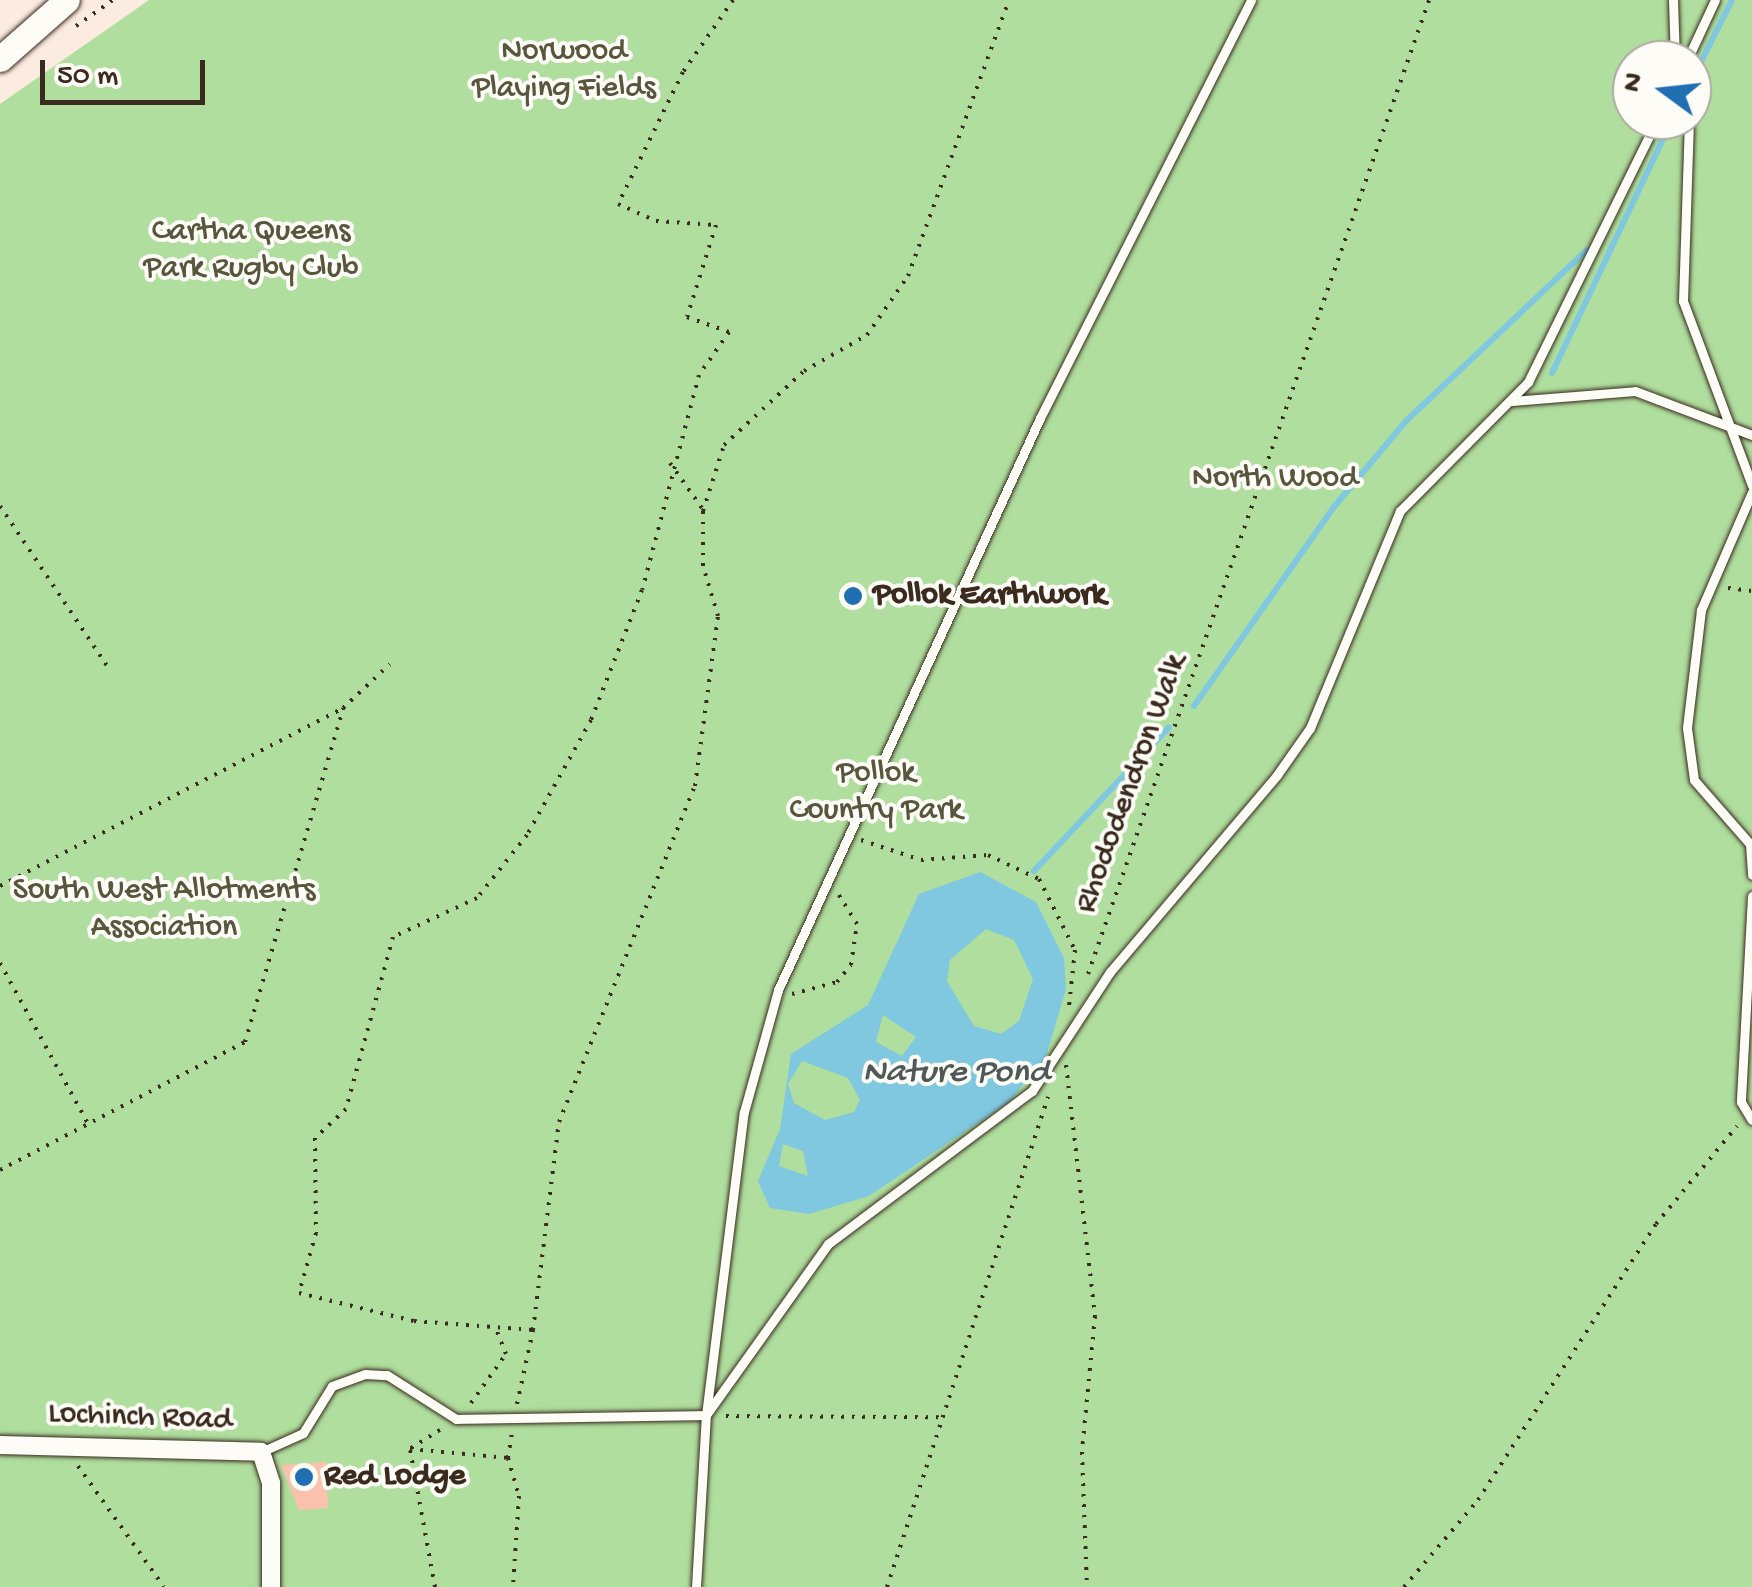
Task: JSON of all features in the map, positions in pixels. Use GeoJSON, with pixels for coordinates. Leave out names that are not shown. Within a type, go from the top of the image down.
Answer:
{"type":"FeatureCollection","features":[{"type":"Feature","properties":{"kind":"main road"},"geometry":{"type":"LineString","coordinates":[[0,59],[67,0]]}},
{"type":"Feature","properties":{"kind":"street","name":"Lochinch Road"},"geometry":{"type":"LineString","coordinates":[[0,1445],[260,1452],[270,1484],[272,1587]]}},
{"type":"Feature","properties":{"kind":"lane"},"geometry":{"type":"LineString","coordinates":[[696,1587],[706,1415],[744,1112],[778,990],[1040,418],[1251,0]]}},
{"type":"Feature","properties":{"kind":"lane"},"geometry":{"type":"LineString","coordinates":[[1673,0],[1674,40]]}},
{"type":"Feature","properties":{"kind":"lane"},"geometry":{"type":"LineString","coordinates":[[1696,40],[1715,0]]}},
{"type":"Feature","properties":{"kind":"lane"},"geometry":{"type":"LineString","coordinates":[[706,1415],[828,1244],[985,1131],[1064,1048],[1110,972],[1310,728],[1400,511],[1528,382],[1648,140]]}},
{"type":"Feature","properties":{"kind":"lane"},"geometry":{"type":"LineString","coordinates":[[1688,140],[1680,278],[1698,359],[1732,429],[1752,490],[1709,585],[1693,656],[1688,761],[1750,844],[1752,875]]}},
{"type":"Feature","properties":{"kind":"lane"},"geometry":{"type":"LineString","coordinates":[[1510,402],[1635,391],[1752,436]]}},
{"type":"Feature","properties":{"kind":"lane"},"geometry":{"type":"LineString","coordinates":[[1749,1118],[1752,896]]}},
{"type":"Feature","properties":{"kind":"lane"},"geometry":{"type":"LineString","coordinates":[[260,1452],[304,1432],[332,1386],[365,1374],[387,1376],[456,1419],[706,1415]]}},
{"type":"Feature","properties":{"kind":"path"},"geometry":{"type":"LineString","coordinates":[[533,1330],[414,1321],[299,1293],[316,1233],[316,1138],[346,1109],[393,937],[477,898],[528,836],[591,720],[642,590],[670,463],[699,375],[729,332],[688,318],[716,225],[656,221],[618,204],[683,72],[733,0]]}},
{"type":"Feature","properties":{"kind":"path"},"geometry":{"type":"LineString","coordinates":[[513,1587],[519,1496],[508,1458],[533,1330],[560,1122],[695,786],[718,616],[704,566],[703,511],[724,445],[804,370],[867,335],[908,276],[1008,0]]}},
{"type":"Feature","properties":{"kind":"path","name":"Rhododendron Walk"},"geometry":{"type":"LineString","coordinates":[[1076,1012],[1430,0]]}},
{"type":"Feature","properties":{"kind":"path"},"geometry":{"type":"LineString","coordinates":[[670,463],[703,511]]}},
{"type":"Feature","properties":{"kind":"path"},"geometry":{"type":"LineString","coordinates":[[0,506],[109,669]]}},
{"type":"Feature","properties":{"kind":"path"},"geometry":{"type":"LineString","coordinates":[[1709,585],[1752,591]]}},
{"type":"Feature","properties":{"kind":"path"},"geometry":{"type":"LineString","coordinates":[[0,886],[343,708],[390,664]]}},
{"type":"Feature","properties":{"kind":"path"},"geometry":{"type":"LineString","coordinates":[[0,1170],[245,1042],[343,708]]}},
{"type":"Feature","properties":{"kind":"path"},"geometry":{"type":"LineString","coordinates":[[847,834],[921,860],[988,855],[1039,879],[1075,950],[1069,1009]]}},
{"type":"Feature","properties":{"kind":"path"},"geometry":{"type":"LineString","coordinates":[[778,990],[813,994],[851,965],[857,924],[839,893],[822,888]]}},
{"type":"Feature","properties":{"kind":"path"},"geometry":{"type":"LineString","coordinates":[[0,963],[88,1124]]}},
{"type":"Feature","properties":{"kind":"path"},"geometry":{"type":"LineString","coordinates":[[887,1587],[1064,1048]]}},
{"type":"Feature","properties":{"kind":"path"},"geometry":{"type":"LineString","coordinates":[[1064,1048],[1095,1316],[1082,1452],[1087,1587]]}},
{"type":"Feature","properties":{"kind":"path"},"geometry":{"type":"LineString","coordinates":[[1404,1587],[1478,1500],[1656,1224],[1749,1118]]}},
{"type":"Feature","properties":{"kind":"path"},"geometry":{"type":"LineString","coordinates":[[410,1449],[456,1419],[506,1354],[495,1327]]}},
{"type":"Feature","properties":{"kind":"path"},"geometry":{"type":"LineString","coordinates":[[706,1415],[781,1423],[942,1417]]}},
{"type":"Feature","properties":{"kind":"path"},"geometry":{"type":"LineString","coordinates":[[64,1446],[164,1587]]}},
{"type":"Feature","properties":{"kind":"path"},"geometry":{"type":"LineString","coordinates":[[410,1449],[508,1458]]}},
{"type":"Feature","properties":{"kind":"path"},"geometry":{"type":"LineString","coordinates":[[410,1449],[435,1587]]}},
{"type":"Feature","properties":{"kind":"green space","name":"North Wood"},"geometry":{"type":"Polygon","coordinates":[[[149,0],[1752,0],[1752,1587],[0,1587],[0,104],[149,0]]]}},
{"type":"Feature","properties":{"kind":"water","name":"Nature Pond"},"geometry":{"type":"Polygon","coordinates":[[[980,872],[1036,902],[1064,958],[1066,989],[1046,1057],[1009,1102],[869,1196],[809,1214],[770,1208],[758,1181],[780,1129],[791,1054],[868,1005],[919,894],[980,872]],[[986,929],[950,960],[947,981],[974,1026],[1001,1034],[1019,1021],[1033,979],[1014,940],[986,929]],[[883,1015],[876,1042],[902,1056],[916,1037],[883,1015]],[[802,1061],[788,1084],[794,1103],[825,1120],[854,1112],[860,1100],[848,1078],[802,1061]],[[783,1144],[779,1166],[808,1176],[803,1151],[783,1144]]]}},
{"type":"Feature","properties":{"kind":"building","name":"Red Lodge"},"geometry":{"type":"Polygon","coordinates":[[[326,1462],[328,1508],[299,1510],[281,1465],[326,1462]]]}},
{"type":"Feature","properties":{"kind":"waterway"},"geometry":{"type":"LineString","coordinates":[[1712,40],[1732,0]]}},
{"type":"Feature","properties":{"kind":"waterway"},"geometry":{"type":"LineString","coordinates":[[1552,373],[1663,140]]}},
{"type":"Feature","properties":{"kind":"waterway"},"geometry":{"type":"LineString","coordinates":[[1194,706],[1333,508],[1406,421],[1587,250]]}},
{"type":"Feature","properties":{"kind":"waterway"},"geometry":{"type":"LineString","coordinates":[[1034,871],[1169,727]]}},
{"type":"Feature","properties":{"kind":"place","name":"Pollok Earthwork"},"geometry":{"type":"Point","coordinates":[853,596]}},
{"type":"Feature","properties":{"kind":"place","name":"Red Lodge"},"geometry":{"type":"Point","coordinates":[304,1477]}},
{"type":"Feature","properties":{"kind":"park label","name":"Norwood Playing Fields"},"geometry":{"type":"Point","coordinates":[564,72]}},
{"type":"Feature","properties":{"kind":"park label","name":"Cartha Queens Park Rugby Club"},"geometry":{"type":"Point","coordinates":[251,252]}},
{"type":"Feature","properties":{"kind":"park label","name":"Pollok Country Park"},"geometry":{"type":"Point","coordinates":[876,794]}},
{"type":"Feature","properties":{"kind":"park label","name":"South West Allotments Association"},"geometry":{"type":"Point","coordinates":[164,910]}}]}
